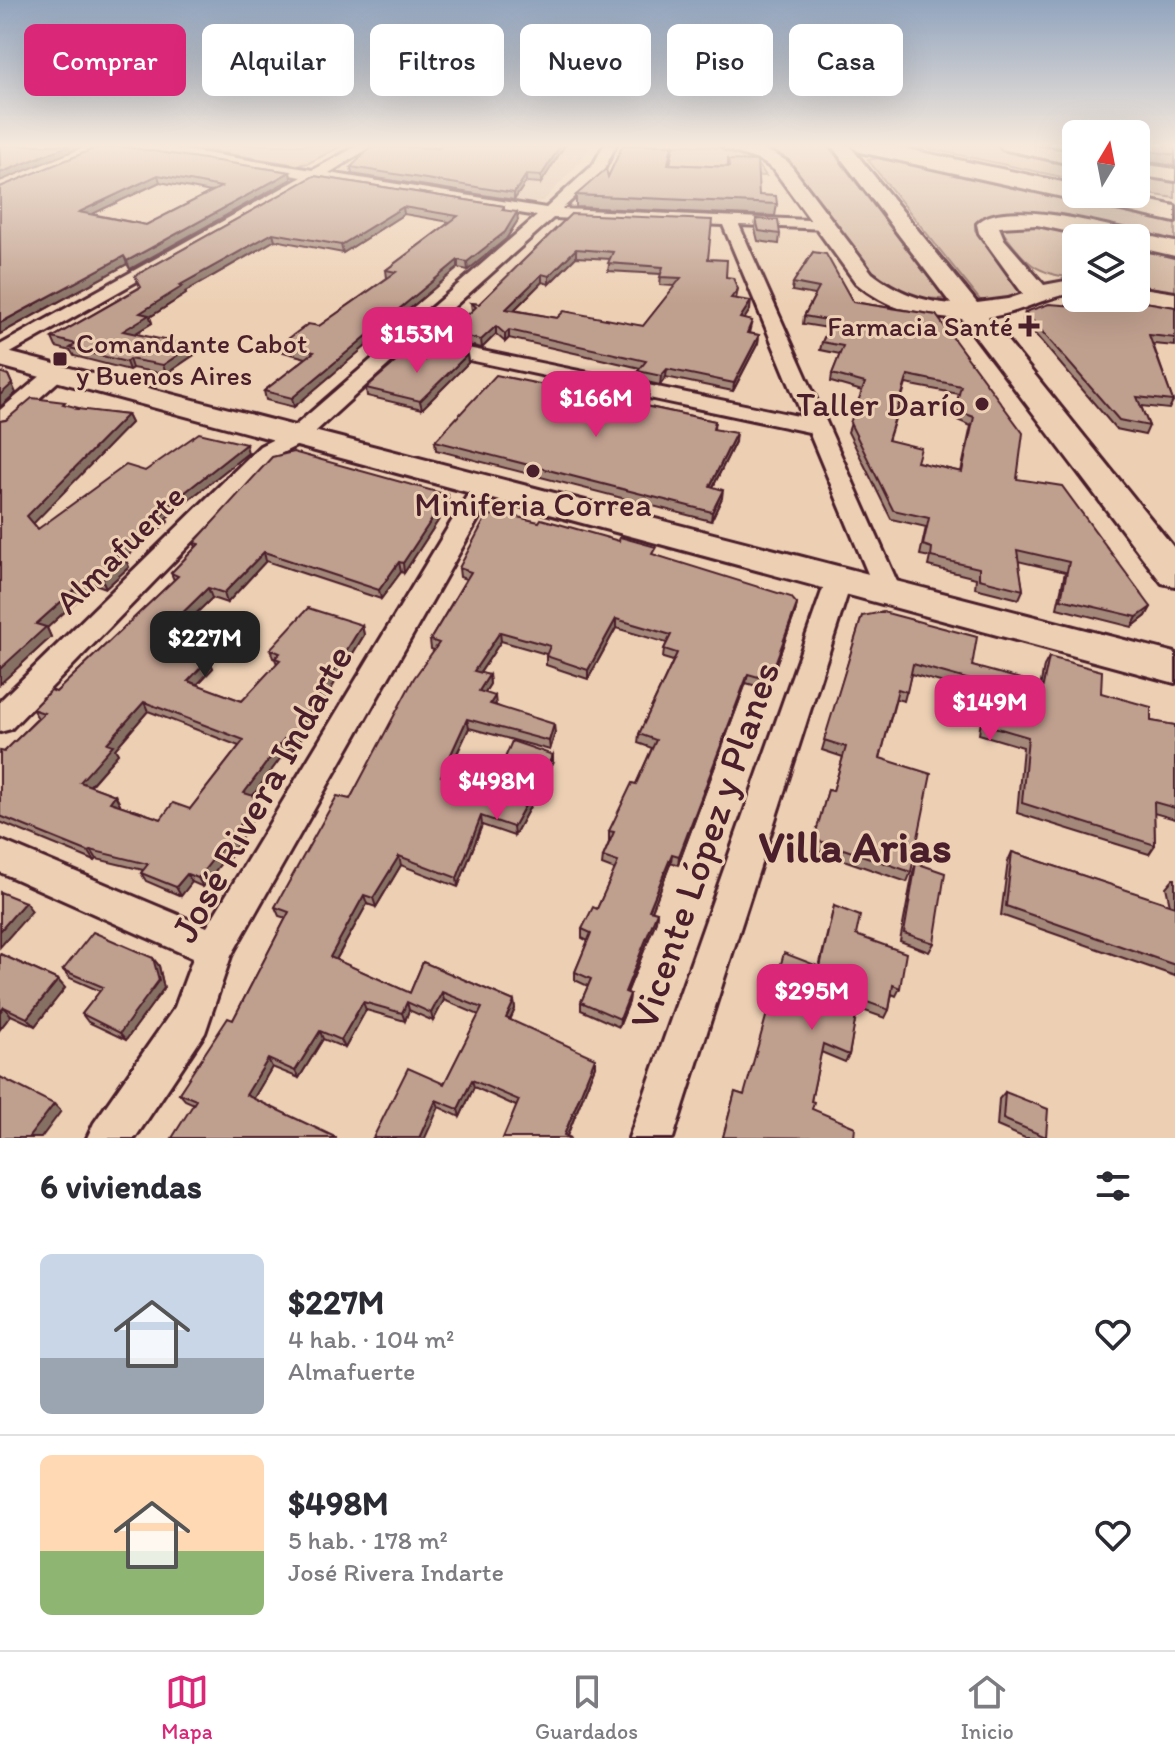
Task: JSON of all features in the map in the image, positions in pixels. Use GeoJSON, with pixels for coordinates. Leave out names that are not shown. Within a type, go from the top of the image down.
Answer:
{"type":"FeatureCollection","features":[{"type":"Feature","properties":{"kind":"highway"},"geometry":{"type":"LineString","coordinates":[[1097,198],[1175,214]]}},
{"type":"Feature","properties":{"kind":"highway"},"geometry":{"type":"LineString","coordinates":[[1150,199],[1175,204]]}},
{"type":"Feature","properties":{"kind":"main road"},"geometry":{"type":"LineString","coordinates":[[805,198],[864,278],[880,292],[919,308],[968,310],[1013,306],[1062,287]]}},
{"type":"Feature","properties":{"kind":"main road"},"geometry":{"type":"LineString","coordinates":[[886,198],[968,310],[1175,574]]}},
{"type":"Feature","properties":{"kind":"main road"},"geometry":{"type":"LineString","coordinates":[[1036,295],[1026,275],[990,236],[986,227],[992,222],[1027,218],[1062,225]]}},
{"type":"Feature","properties":{"kind":"main road"},"geometry":{"type":"LineString","coordinates":[[1150,243],[1175,249]]}},
{"type":"Feature","properties":{"kind":"main road"},"geometry":{"type":"LineString","coordinates":[[1150,296],[1175,300]]}},
{"type":"Feature","properties":{"kind":"main road"},"geometry":{"type":"LineString","coordinates":[[0,356],[1175,668]]}},
{"type":"Feature","properties":{"kind":"street"},"geometry":{"type":"LineString","coordinates":[[0,356],[274,198]]}},
{"type":"Feature","properties":{"kind":"street"},"geometry":{"type":"LineString","coordinates":[[457,198],[549,213],[825,224]]}},
{"type":"Feature","properties":{"kind":"street","name":"Almafuerte"},"geometry":{"type":"LineString","coordinates":[[0,720],[268,451],[296,437],[565,198]]}},
{"type":"Feature","properties":{"kind":"street"},"geometry":{"type":"LineString","coordinates":[[729,220],[889,593]]}},
{"type":"Feature","properties":{"kind":"street"},"geometry":{"type":"LineString","coordinates":[[405,341],[818,427]]}},
{"type":"Feature","properties":{"kind":"street"},"geometry":{"type":"LineString","coordinates":[[0,421],[56,373]]}},
{"type":"Feature","properties":{"kind":"street","name":"José Rivera Indarte"},"geometry":{"type":"LineString","coordinates":[[109,1138],[191,1019],[215,949],[485,486]]}},
{"type":"Feature","properties":{"kind":"street","name":"Vicente López y Planes"},"geometry":{"type":"LineString","coordinates":[[651,1138],[839,580]]}},
{"type":"Feature","properties":{"kind":"street"},"geometry":{"type":"LineString","coordinates":[[0,856],[215,949]]}},
{"type":"Feature","properties":{"kind":"shaded area"},"geometry":{"type":"Polygon","coordinates":[[[500,198],[546,198],[530,203],[500,198]]]}},
{"type":"Feature","properties":{"kind":"shaded area"},"geometry":{"type":"Polygon","coordinates":[[[818,198],[868,198],[945,299],[910,298],[884,286],[818,198]]]}},
{"type":"Feature","properties":{"kind":"shaded area"},"geometry":{"type":"Polygon","coordinates":[[[898,198],[1062,198],[1062,208],[1121,208],[1175,220],[1175,243],[1150,238],[1150,224],[1073,224],[1014,213],[988,216],[975,223],[975,230],[1015,278],[1021,291],[1010,300],[980,300],[898,198]]]}},
{"type":"Feature","properties":{"kind":"shaded area"},"geometry":{"type":"Polygon","coordinates":[[[1038,224],[1062,229],[1062,276],[1040,270],[1026,259],[1002,231],[1006,225],[1038,224]]]}},
{"type":"Feature","properties":{"kind":"shaded area"},"geometry":{"type":"Polygon","coordinates":[[[1150,248],[1175,253],[1175,295],[1150,291],[1150,248]]]}},
{"type":"Feature","properties":{"kind":"building"},"geometry":{"type":"Polygon","coordinates":[[[0,198],[109,198],[79,212],[146,225],[199,198],[242,198],[127,261],[124,256],[0,323],[0,198]]]}},
{"type":"Feature","properties":{"kind":"building"},"geometry":{"type":"Polygon","coordinates":[[[274,198],[454,198],[504,206],[502,210],[517,212],[505,232],[467,262],[458,260],[292,398],[264,391],[314,352],[281,344],[308,324],[319,326],[396,272],[386,270],[458,216],[403,207],[341,245],[273,233],[180,285],[183,286],[140,313],[149,315],[123,331],[191,346],[163,365],[129,359],[126,362],[70,348],[76,344],[52,338],[141,287],[135,276],[274,198]]]}},
{"type":"Feature","properties":{"kind":"building"},"geometry":{"type":"Polygon","coordinates":[[[645,198],[776,198],[777,204],[645,198]]]}},
{"type":"Feature","properties":{"kind":"building"},"geometry":{"type":"Polygon","coordinates":[[[571,214],[712,220],[708,259],[727,260],[726,277],[733,278],[738,289],[731,298],[751,301],[740,318],[752,321],[747,333],[759,335],[734,383],[667,369],[661,376],[638,371],[646,361],[509,330],[505,334],[496,326],[481,340],[454,334],[464,326],[457,325],[476,307],[471,303],[479,304],[571,214]],[[576,249],[549,276],[542,274],[506,309],[557,318],[564,311],[643,326],[681,278],[660,277],[663,267],[608,263],[613,252],[576,249]]]}},
{"type":"Feature","properties":{"kind":"building"},"geometry":{"type":"Polygon","coordinates":[[[756,219],[778,220],[780,234],[759,231],[756,219]]]}},
{"type":"Feature","properties":{"kind":"building"},"geometry":{"type":"Polygon","coordinates":[[[813,252],[826,254],[853,302],[936,315],[1023,433],[1017,479],[1062,486],[1151,607],[1137,617],[1061,599],[1069,562],[1017,550],[1023,590],[979,579],[979,568],[931,557],[932,548],[923,545],[929,518],[893,510],[850,423],[865,383],[832,374],[843,346],[822,342],[832,321],[804,316],[819,288],[793,283],[813,252]],[[908,375],[888,440],[921,448],[917,462],[962,472],[974,417],[955,410],[961,386],[908,375]]]}},
{"type":"Feature","properties":{"kind":"building"},"geometry":{"type":"Polygon","coordinates":[[[1150,303],[1175,307],[1175,338],[1149,335],[1173,401],[1137,397],[1149,426],[1119,420],[1025,312],[1049,304],[1062,305],[1062,312],[1150,312],[1150,303]]]}},
{"type":"Feature","properties":{"kind":"building"},"geometry":{"type":"Polygon","coordinates":[[[438,348],[467,355],[420,401],[366,388],[400,358],[425,360],[438,348]]]}},
{"type":"Feature","properties":{"kind":"building"},"geometry":{"type":"Polygon","coordinates":[[[0,372],[8,375],[12,384],[0,395],[0,372]]]}},
{"type":"Feature","properties":{"kind":"building"},"geometry":{"type":"Polygon","coordinates":[[[496,375],[617,400],[626,388],[649,393],[640,405],[715,421],[713,429],[736,433],[710,486],[723,490],[712,512],[435,441],[496,375]]]}},
{"type":"Feature","properties":{"kind":"building"},"geometry":{"type":"Polygon","coordinates":[[[32,398],[65,402],[63,404],[77,409],[127,415],[27,516],[38,529],[126,465],[145,471],[199,433],[246,444],[160,512],[164,513],[113,554],[125,558],[102,579],[91,575],[36,624],[46,627],[0,669],[0,421],[6,420],[32,398]]]}},
{"type":"Feature","properties":{"kind":"building"},"geometry":{"type":"Polygon","coordinates":[[[293,452],[448,495],[403,563],[399,562],[379,590],[264,552],[224,593],[208,588],[173,622],[218,638],[200,655],[209,659],[188,681],[242,701],[280,660],[275,658],[280,653],[270,649],[308,608],[362,625],[291,741],[284,739],[244,793],[257,797],[226,848],[223,846],[198,878],[187,874],[176,887],[141,873],[148,864],[89,852],[0,816],[0,751],[4,752],[44,713],[32,709],[51,690],[56,692],[178,576],[171,573],[199,544],[194,543],[272,457],[293,452]],[[144,702],[107,743],[113,745],[80,782],[115,795],[110,802],[161,819],[173,803],[190,809],[244,740],[144,702]]]}},
{"type":"Feature","properties":{"kind":"building"},"geometry":{"type":"Polygon","coordinates":[[[500,513],[539,522],[541,519],[619,541],[620,537],[656,547],[652,554],[791,597],[797,604],[769,680],[748,674],[679,856],[672,854],[649,910],[657,912],[625,992],[630,994],[620,1019],[581,1002],[591,979],[575,972],[591,933],[582,929],[593,907],[597,909],[618,862],[603,857],[614,832],[609,831],[632,783],[636,784],[656,740],[639,734],[677,653],[664,649],[671,635],[616,619],[588,670],[546,656],[550,646],[500,632],[474,671],[489,675],[479,691],[495,696],[490,704],[554,724],[549,741],[467,719],[441,776],[490,794],[512,741],[553,755],[513,827],[481,816],[457,878],[399,856],[373,898],[364,895],[330,957],[410,993],[423,962],[514,1001],[506,1018],[595,1058],[564,1135],[571,1138],[503,1138],[519,1100],[472,1080],[458,1109],[436,1100],[419,1138],[373,1138],[408,1068],[444,1084],[482,1008],[442,992],[431,1013],[407,1002],[402,1013],[363,1002],[341,1040],[320,1031],[295,1071],[268,1059],[246,1095],[337,1138],[172,1138],[196,1100],[179,1093],[228,1018],[233,1020],[289,912],[275,907],[337,796],[350,799],[414,678],[439,643],[430,640],[471,572],[459,568],[486,517],[500,513]]]}},
{"type":"Feature","properties":{"kind":"building"},"geometry":{"type":"Polygon","coordinates":[[[883,612],[977,637],[972,666],[1039,684],[1041,695],[1049,657],[1102,671],[1101,693],[1151,707],[1151,721],[1175,725],[1175,808],[1154,802],[1155,845],[1022,803],[1028,737],[984,724],[985,712],[965,706],[970,680],[913,664],[907,692],[898,689],[880,758],[931,774],[911,872],[814,839],[828,790],[833,791],[846,747],[824,740],[862,616],[883,612]]]}},
{"type":"Feature","properties":{"kind":"building"},"geometry":{"type":"Polygon","coordinates":[[[1012,852],[1175,906],[1175,965],[1006,906],[1012,852]]]}},
{"type":"Feature","properties":{"kind":"building"},"geometry":{"type":"Polygon","coordinates":[[[916,863],[945,873],[934,943],[904,933],[916,863]]]}},
{"type":"Feature","properties":{"kind":"building"},"geometry":{"type":"Polygon","coordinates":[[[0,892],[25,902],[0,931],[0,892]]]}},
{"type":"Feature","properties":{"kind":"building"},"geometry":{"type":"Polygon","coordinates":[[[834,906],[860,916],[856,935],[906,953],[900,988],[893,985],[889,1010],[859,999],[849,1055],[823,1044],[812,1109],[855,1127],[854,1138],[723,1137],[735,1092],[744,1095],[784,953],[820,967],[834,906]]]}},
{"type":"Feature","properties":{"kind":"building"},"geometry":{"type":"Polygon","coordinates":[[[93,932],[153,958],[159,980],[120,1033],[82,1014],[103,987],[63,970],[93,932]]]}},
{"type":"Feature","properties":{"kind":"building"},"geometry":{"type":"Polygon","coordinates":[[[0,954],[58,980],[27,1018],[4,1007],[0,1012],[0,954]]]}},
{"type":"Feature","properties":{"kind":"building"},"geometry":{"type":"Polygon","coordinates":[[[0,1077],[54,1104],[28,1138],[0,1138],[0,1077]]]}},
{"type":"Feature","properties":{"kind":"building"},"geometry":{"type":"Polygon","coordinates":[[[1005,1092],[1048,1109],[1046,1137],[1003,1119],[1005,1092]]]}},
{"type":"Feature","properties":{"kind":"place","name":"Farmacia Santé"},"geometry":{"type":"Point","coordinates":[1029,326]}},
{"type":"Feature","properties":{"kind":"place","name":"Comandante Cabot y Buenos Aires"},"geometry":{"type":"Point","coordinates":[60,359]}},
{"type":"Feature","properties":{"kind":"place","name":"Taller Darío"},"geometry":{"type":"Point","coordinates":[982,404]}},
{"type":"Feature","properties":{"kind":"place","name":"Miniferia Correa"},"geometry":{"type":"Point","coordinates":[533,471]}},
{"type":"Feature","properties":{"kind":"district","name":"Villa Arias"},"geometry":{"type":"Point","coordinates":[855,846]}}]}
